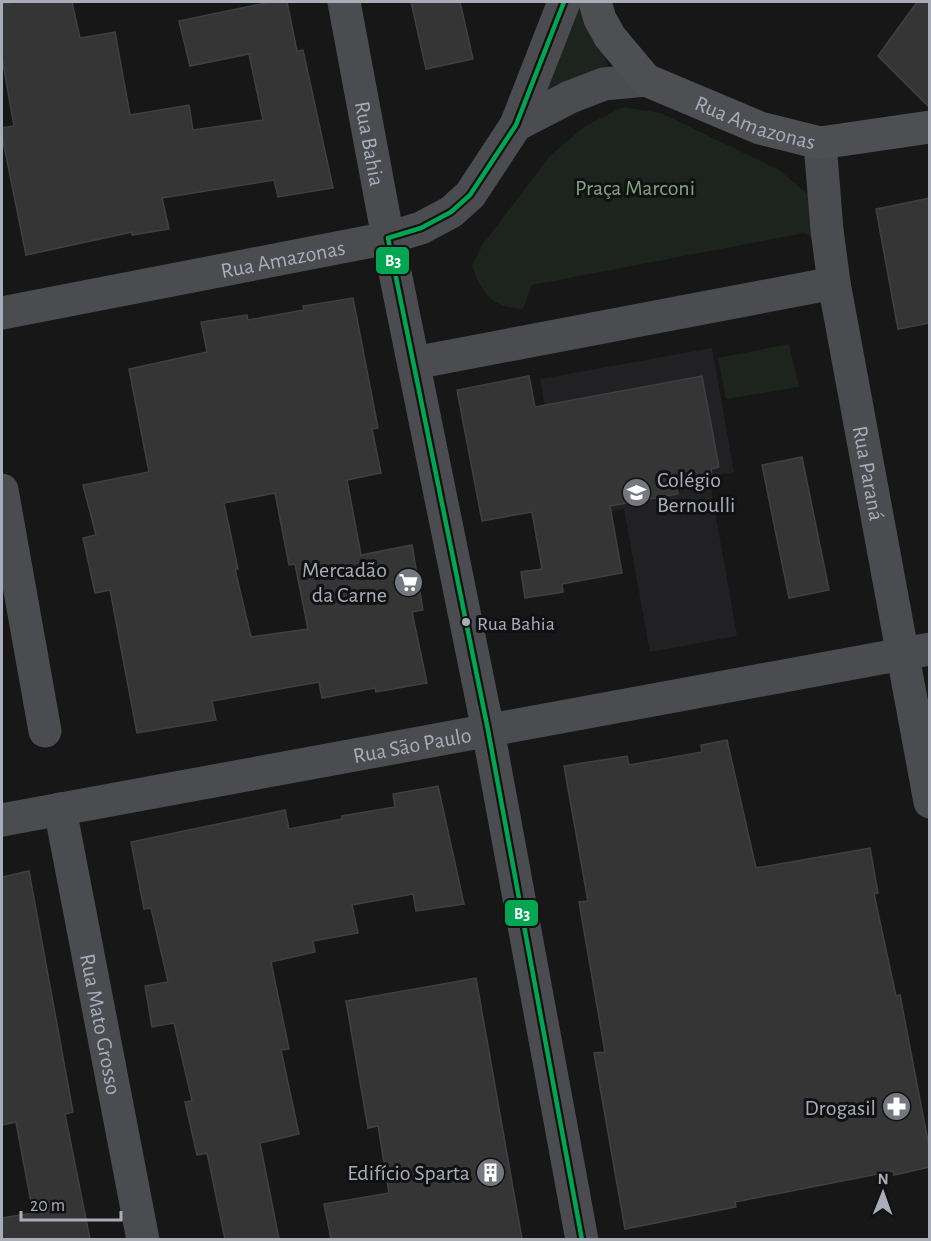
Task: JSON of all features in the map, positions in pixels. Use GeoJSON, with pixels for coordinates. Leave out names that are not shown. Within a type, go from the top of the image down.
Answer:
{"type":"FeatureCollection","features":[{"type":"Feature","properties":{"kind":"main road"},"geometry":{"type":"LineString","coordinates":[[595,2],[600,19],[610,37],[646,80]]}},
{"type":"Feature","properties":{"kind":"main road","name":"Rua Amazonas"},"geometry":{"type":"LineString","coordinates":[[646,80],[760,128],[820,143],[930,127]]}},
{"type":"Feature","properties":{"kind":"street","name":"Rua Bahia"},"geometry":{"type":"LineString","coordinates":[[344,2],[388,238],[488,730],[582,1239]]}},
{"type":"Feature","properties":{"kind":"street"},"geometry":{"type":"LineString","coordinates":[[516,125],[564,2]]}},
{"type":"Feature","properties":{"kind":"street","name":"Rua Amazonas"},"geometry":{"type":"LineString","coordinates":[[2,313],[388,238],[421,228],[451,212],[470,195],[516,125],[570,97],[604,84],[646,80]]}},
{"type":"Feature","properties":{"kind":"street","name":"Rua Paraná"},"geometry":{"type":"LineString","coordinates":[[820,143],[834,283],[916,651],[930,802]]}},
{"type":"Feature","properties":{"kind":"street"},"geometry":{"type":"LineString","coordinates":[[414,363],[834,283]]}},
{"type":"Feature","properties":{"kind":"street"},"geometry":{"type":"LineString","coordinates":[[2,490],[45,731]]}},
{"type":"Feature","properties":{"kind":"street","name":"Rua São Paulo"},"geometry":{"type":"LineString","coordinates":[[2,820],[916,651]]}},
{"type":"Feature","properties":{"kind":"street","name":"Rua Mato Grosso"},"geometry":{"type":"LineString","coordinates":[[60,809],[143,1239]]}},
{"type":"Feature","properties":{"kind":"shaded area","name":"Colégio Bernoulli"},"geometry":{"type":"Polygon","coordinates":[[[712,348],[734,472],[709,477],[737,636],[650,652],[624,509],[565,519],[540,379],[712,348]]]}},
{"type":"Feature","properties":{"kind":"green space"},"geometry":{"type":"Polygon","coordinates":[[[581,2],[609,67],[536,102],[581,2]]]}},
{"type":"Feature","properties":{"kind":"green space","name":"Praça Marconi"},"geometry":{"type":"Polygon","coordinates":[[[623,107],[661,113],[779,170],[812,198],[817,240],[804,233],[532,285],[523,309],[495,302],[484,292],[472,266],[483,244],[550,156],[585,126],[623,107]]]}},
{"type":"Feature","properties":{"kind":"green space"},"geometry":{"type":"Polygon","coordinates":[[[789,344],[799,387],[726,399],[718,358],[789,344]]]}},
{"type":"Feature","properties":{"kind":"building"},"geometry":{"type":"Polygon","coordinates":[[[72,2],[80,38],[115,32],[130,115],[189,105],[193,130],[263,120],[249,54],[190,66],[179,21],[271,2],[287,2],[297,51],[303,50],[333,188],[278,197],[274,180],[162,198],[169,229],[132,235],[132,232],[26,255],[2,136],[2,128],[14,126],[2,58],[2,4],[72,2]]]}},
{"type":"Feature","properties":{"kind":"building"},"geometry":{"type":"Polygon","coordinates":[[[411,2],[460,2],[473,59],[426,69],[411,2]]]}},
{"type":"Feature","properties":{"kind":"building"},"geometry":{"type":"Polygon","coordinates":[[[917,2],[930,2],[930,108],[878,56],[917,2]]]}},
{"type":"Feature","properties":{"kind":"building"},"geometry":{"type":"Polygon","coordinates":[[[930,198],[930,323],[898,329],[876,209],[930,198]]]}},
{"type":"Feature","properties":{"kind":"building"},"geometry":{"type":"Polygon","coordinates":[[[353,298],[378,428],[372,429],[381,473],[347,480],[361,555],[412,545],[423,610],[412,612],[427,683],[376,692],[375,688],[322,698],[319,682],[212,701],[216,720],[137,733],[110,590],[95,593],[83,538],[96,535],[83,485],[149,472],[129,369],[207,352],[201,322],[247,315],[248,320],[304,310],[303,306],[353,298]],[[275,493],[224,503],[238,569],[235,569],[251,637],[308,629],[295,564],[289,565],[275,493]]]}},
{"type":"Feature","properties":{"kind":"building"},"geometry":{"type":"Polygon","coordinates":[[[529,376],[535,407],[702,376],[719,467],[711,469],[712,475],[675,482],[678,494],[610,506],[622,573],[562,584],[563,592],[525,598],[521,572],[542,569],[532,512],[482,521],[457,390],[529,376]]]}},
{"type":"Feature","properties":{"kind":"building"},"geometry":{"type":"Polygon","coordinates":[[[802,457],[829,590],[789,598],[762,465],[802,457]]]}},
{"type":"Feature","properties":{"kind":"building"},"geometry":{"type":"Polygon","coordinates":[[[727,740],[756,868],[870,848],[878,893],[874,894],[896,996],[900,995],[930,1152],[930,1167],[894,1175],[893,1171],[735,1202],[736,1207],[625,1229],[594,1053],[605,1052],[579,902],[588,901],[564,766],[627,756],[629,765],[702,752],[701,745],[727,740]]]}},
{"type":"Feature","properties":{"kind":"building"},"geometry":{"type":"Polygon","coordinates":[[[438,786],[464,904],[416,911],[413,894],[352,905],[358,933],[313,941],[315,952],[271,962],[289,1049],[281,1050],[299,1134],[260,1143],[279,1239],[225,1239],[207,1153],[197,1155],[185,1102],[192,1101],[174,1023],[152,1027],[145,986],[168,982],[151,908],[144,909],[131,842],[285,810],[289,829],[342,819],[342,816],[395,807],[393,794],[438,786]]]}},
{"type":"Feature","properties":{"kind":"building"},"geometry":{"type":"Polygon","coordinates":[[[29,871],[73,1112],[65,1114],[90,1239],[2,1239],[2,1218],[33,1213],[16,1122],[2,1125],[2,877],[29,871]]]}},
{"type":"Feature","properties":{"kind":"building"},"geometry":{"type":"Polygon","coordinates":[[[476,978],[522,1239],[331,1239],[324,1204],[389,1193],[378,1126],[368,1128],[346,1001],[476,978]]]}},
{"type":"Feature","properties":{"kind":"transit line","name":"B3"},"geometry":{"type":"LineString","coordinates":[[564,2],[516,125],[470,195],[451,212],[421,228],[388,238],[488,730],[582,1240]]}},
{"type":"Feature","properties":{"kind":"place","name":"Colégio Bernoulli"},"geometry":{"type":"Point","coordinates":[636,492]}},
{"type":"Feature","properties":{"kind":"place","name":"Mercadão da Carne"},"geometry":{"type":"Point","coordinates":[408,582]}},
{"type":"Feature","properties":{"kind":"place","name":"Rua Bahia"},"geometry":{"type":"Point","coordinates":[466,622]}},
{"type":"Feature","properties":{"kind":"place","name":"Drogasil"},"geometry":{"type":"Point","coordinates":[897,1107]}},
{"type":"Feature","properties":{"kind":"place","name":"Edifício Sparta"},"geometry":{"type":"Point","coordinates":[491,1172]}}]}
